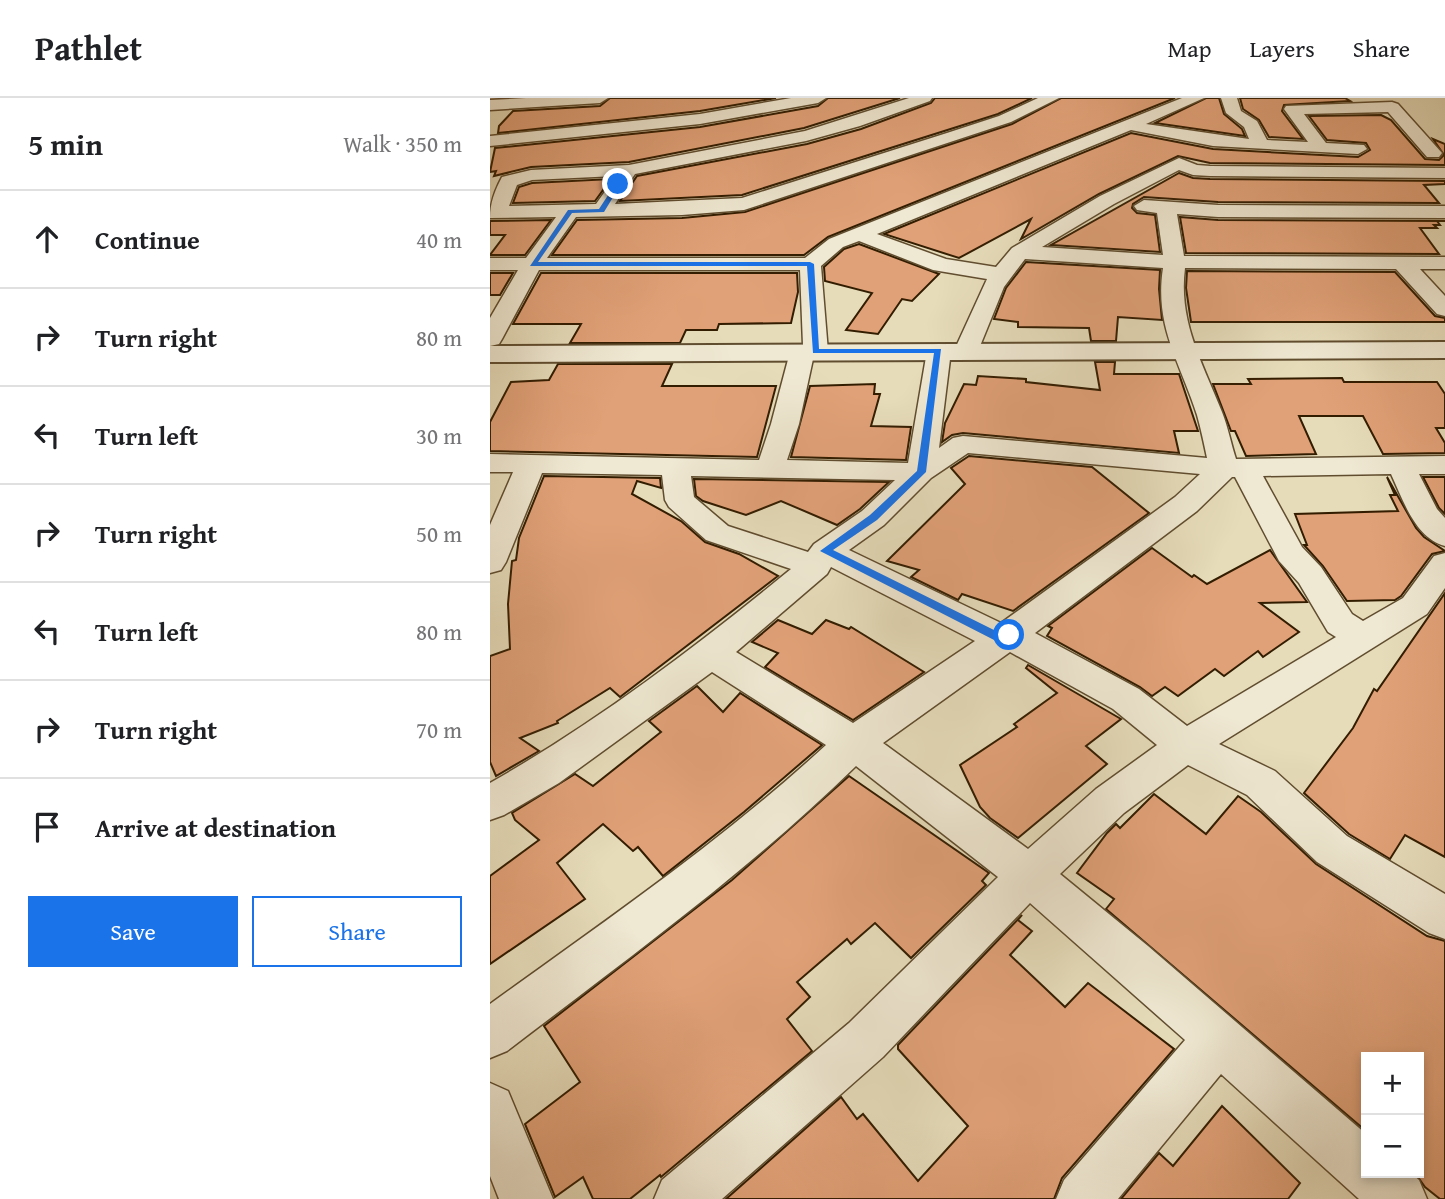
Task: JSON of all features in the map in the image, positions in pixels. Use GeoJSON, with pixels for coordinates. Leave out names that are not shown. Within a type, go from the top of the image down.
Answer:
{"type":"FeatureCollection","features":[{"type":"Feature","properties":{"kind":"street"},"geometry":{"type":"LineString","coordinates":[[490,105],[598,98],[595,131]]}},
{"type":"Feature","properties":{"kind":"street"},"geometry":{"type":"LineString","coordinates":[[490,141],[701,119],[818,98]]}},
{"type":"Feature","properties":{"kind":"street"},"geometry":{"type":"LineString","coordinates":[[928,105],[893,109],[806,136],[629,170],[531,175],[509,181],[494,212],[716,208],[744,204],[911,151],[1051,98]]}},
{"type":"Feature","properties":{"kind":"street"},"geometry":{"type":"LineString","coordinates":[[490,264],[810,264],[836,243],[1196,98]]}},
{"type":"Feature","properties":{"kind":"street"},"geometry":{"type":"LineString","coordinates":[[1200,140],[1229,98]]}},
{"type":"Feature","properties":{"kind":"street"},"geometry":{"type":"LineString","coordinates":[[1229,98],[1234,113],[1251,124],[1260,144]]}},
{"type":"Feature","properties":{"kind":"street"},"geometry":{"type":"LineString","coordinates":[[1013,101],[1031,106]]}},
{"type":"Feature","properties":{"kind":"street"},"geometry":{"type":"LineString","coordinates":[[868,102],[893,109]]}},
{"type":"Feature","properties":{"kind":"street"},"geometry":{"type":"LineString","coordinates":[[1337,108],[1357,123]]}},
{"type":"Feature","properties":{"kind":"street"},"geometry":{"type":"LineString","coordinates":[[1321,148],[1292,109],[1394,108],[1439,155]]}},
{"type":"Feature","properties":{"kind":"street"},"geometry":{"type":"LineString","coordinates":[[959,117],[1030,128]]}},
{"type":"Feature","properties":{"kind":"street"},"geometry":{"type":"LineString","coordinates":[[854,123],[911,151]]}},
{"type":"Feature","properties":{"kind":"street"},"geometry":{"type":"LineString","coordinates":[[1127,124],[1200,140],[1378,149]]}},
{"type":"Feature","properties":{"kind":"street"},"geometry":{"type":"LineString","coordinates":[[1308,130],[1332,130]]}},
{"type":"Feature","properties":{"kind":"street"},"geometry":{"type":"LineString","coordinates":[[1052,138],[1075,145]]}},
{"type":"Feature","properties":{"kind":"street"},"geometry":{"type":"LineString","coordinates":[[1405,151],[1439,155]]}},
{"type":"Feature","properties":{"kind":"street"},"geometry":{"type":"LineString","coordinates":[[921,472],[952,351],[993,286],[1019,252],[1107,200],[1179,163],[1193,170],[1209,171],[1445,173]]}},
{"type":"Feature","properties":{"kind":"street"},"geometry":{"type":"LineString","coordinates":[[601,211],[629,170]]}},
{"type":"Feature","properties":{"kind":"street"},"geometry":{"type":"LineString","coordinates":[[1338,172],[1390,230]]}},
{"type":"Feature","properties":{"kind":"street"},"geometry":{"type":"LineString","coordinates":[[1107,200],[1166,209],[1445,212]]}},
{"type":"Feature","properties":{"kind":"street"},"geometry":{"type":"LineString","coordinates":[[1166,209],[1175,262],[1171,289],[1173,315],[1183,351],[1234,468],[1290,553],[1310,575],[1340,623],[1362,638]]}},
{"type":"Feature","properties":{"kind":"street"},"geometry":{"type":"LineString","coordinates":[[490,339],[533,264],[570,211]]}},
{"type":"Feature","properties":{"kind":"street"},"geometry":{"type":"LineString","coordinates":[[860,234],[941,265],[1002,275]]}},
{"type":"Feature","properties":{"kind":"street"},"geometry":{"type":"LineString","coordinates":[[1019,252],[1175,262],[1409,258],[1445,263]]}},
{"type":"Feature","properties":{"kind":"street"},"geometry":{"type":"LineString","coordinates":[[1409,258],[1445,309]]}},
{"type":"Feature","properties":{"kind":"street"},"geometry":{"type":"LineString","coordinates":[[770,469],[809,352],[810,264]]}},
{"type":"Feature","properties":{"kind":"street"},"geometry":{"type":"LineString","coordinates":[[490,354],[1445,351]]}},
{"type":"Feature","properties":{"kind":"street"},"geometry":{"type":"LineString","coordinates":[[490,803],[545,771],[711,654],[873,518],[921,472],[963,444],[1234,468],[1445,466]]}},
{"type":"Feature","properties":{"kind":"street"},"geometry":{"type":"LineString","coordinates":[[490,463],[675,469],[921,472]]}},
{"type":"Feature","properties":{"kind":"street"},"geometry":{"type":"LineString","coordinates":[[490,562],[531,464]]}},
{"type":"Feature","properties":{"kind":"street"},"geometry":{"type":"LineString","coordinates":[[1401,466],[1424,514],[1445,536]]}},
{"type":"Feature","properties":{"kind":"street"},"geometry":{"type":"LineString","coordinates":[[490,1034],[672,898],[779,813],[854,743],[1006,637],[1234,468]]}},
{"type":"Feature","properties":{"kind":"street"},"geometry":{"type":"LineString","coordinates":[[675,469],[680,500],[717,533],[821,559],[1006,637],[1126,699],[1185,747],[1261,783],[1332,849],[1445,918]]}},
{"type":"Feature","properties":{"kind":"street"},"geometry":{"type":"LineString","coordinates":[[681,1199],[866,1040],[1030,874],[1110,801],[1185,747],[1415,606],[1445,564]]}},
{"type":"Feature","properties":{"kind":"street"},"geometry":{"type":"LineString","coordinates":[[711,654],[782,693],[1030,874],[1361,1165]]}},
{"type":"Feature","properties":{"kind":"street"},"geometry":{"type":"LineString","coordinates":[[1083,1199],[1218,1039]]}},
{"type":"Feature","properties":{"kind":"street"},"geometry":{"type":"LineString","coordinates":[[490,1109],[526,1199]]}},
{"type":"Feature","properties":{"kind":"street"},"geometry":{"type":"LineString","coordinates":[[1376,1178],[1400,1199]]}},
{"type":"Feature","properties":{"kind":"building"},"geometry":{"type":"Polygon","coordinates":[[[610,98],[776,98],[700,111],[498,133],[499,126],[513,111],[600,106],[610,98]]]}},
{"type":"Feature","properties":{"kind":"building"},"geometry":{"type":"Polygon","coordinates":[[[828,98],[900,98],[804,128],[629,162],[531,167],[494,176],[496,171],[490,172],[495,148],[700,127],[818,106],[828,98]]]}},
{"type":"Feature","properties":{"kind":"building"},"geometry":{"type":"Polygon","coordinates":[[[935,98],[1032,98],[998,114],[742,195],[620,201],[637,176],[807,144],[861,129],[931,103],[935,98]]]}},
{"type":"Feature","properties":{"kind":"building"},"geometry":{"type":"Polygon","coordinates":[[[1061,98],[1175,98],[828,237],[804,255],[552,255],[577,220],[682,218],[745,212],[1012,124],[1061,98]]]}},
{"type":"Feature","properties":{"kind":"building"},"geometry":{"type":"Polygon","coordinates":[[[1206,98],[1219,98],[1224,114],[1242,129],[1245,136],[1155,123],[1206,98]]]}},
{"type":"Feature","properties":{"kind":"building"},"geometry":{"type":"Polygon","coordinates":[[[1240,98],[1345,98],[1350,101],[1284,105],[1282,111],[1303,139],[1269,137],[1259,120],[1243,109],[1240,98]]]}},
{"type":"Feature","properties":{"kind":"building"},"geometry":{"type":"Polygon","coordinates":[[[1381,115],[1391,120],[1425,159],[1439,160],[1444,155],[1433,139],[1445,144],[1445,165],[1210,163],[1178,156],[1099,194],[1021,239],[1031,219],[959,258],[884,234],[1131,133],[1213,149],[1358,157],[1370,150],[1366,143],[1327,140],[1309,116],[1381,115]]]}},
{"type":"Feature","properties":{"kind":"building"},"geometry":{"type":"Polygon","coordinates":[[[1179,173],[1193,178],[1210,179],[1445,181],[1445,184],[1424,185],[1439,203],[1218,202],[1144,197],[1133,204],[1132,208],[1137,213],[1155,215],[1160,252],[1051,245],[1179,173]]]}},
{"type":"Feature","properties":{"kind":"building"},"geometry":{"type":"Polygon","coordinates":[[[611,179],[595,201],[513,203],[519,187],[532,183],[611,179]]]}},
{"type":"Feature","properties":{"kind":"building"},"geometry":{"type":"Polygon","coordinates":[[[1180,217],[1218,220],[1445,221],[1437,221],[1440,225],[1434,225],[1437,228],[1420,228],[1439,254],[1186,253],[1180,217]]]}},
{"type":"Feature","properties":{"kind":"building"},"geometry":{"type":"Polygon","coordinates":[[[551,220],[525,255],[490,255],[505,235],[490,235],[490,221],[551,220]]]}},
{"type":"Feature","properties":{"kind":"building"},"geometry":{"type":"Polygon","coordinates":[[[859,244],[939,274],[912,301],[902,299],[878,334],[846,330],[872,293],[825,281],[824,267],[844,249],[859,244]]]}},
{"type":"Feature","properties":{"kind":"building"},"geometry":{"type":"Polygon","coordinates":[[[1026,262],[1160,270],[1162,320],[1118,317],[1116,341],[1091,341],[1089,328],[1018,327],[1018,322],[994,319],[1006,288],[1026,262]]]}},
{"type":"Feature","properties":{"kind":"building"},"geometry":{"type":"Polygon","coordinates":[[[1187,271],[1395,272],[1435,316],[1445,318],[1445,322],[1191,322],[1186,288],[1187,271]]]}},
{"type":"Feature","properties":{"kind":"building"},"geometry":{"type":"Polygon","coordinates":[[[490,273],[513,273],[500,295],[490,295],[490,273]]]}},
{"type":"Feature","properties":{"kind":"building"},"geometry":{"type":"Polygon","coordinates":[[[541,273],[797,273],[798,292],[791,323],[719,324],[717,330],[686,330],[680,343],[570,343],[581,324],[513,324],[541,273]]]}},
{"type":"Feature","properties":{"kind":"building"},"geometry":{"type":"Polygon","coordinates":[[[1095,362],[1115,362],[1114,374],[1179,374],[1198,431],[1174,431],[1179,453],[963,433],[952,435],[942,442],[945,423],[964,384],[976,385],[978,376],[1026,379],[1026,382],[1100,390],[1095,362]]]}},
{"type":"Feature","properties":{"kind":"building"},"geometry":{"type":"Polygon","coordinates":[[[558,364],[672,364],[662,386],[776,386],[757,457],[490,451],[490,422],[511,382],[549,380],[558,364]]]}},
{"type":"Feature","properties":{"kind":"building"},"geometry":{"type":"Polygon","coordinates":[[[1342,378],[1344,382],[1437,382],[1445,394],[1445,428],[1436,428],[1445,443],[1445,453],[1383,454],[1363,416],[1299,416],[1316,454],[1246,456],[1235,431],[1231,431],[1213,384],[1251,384],[1248,379],[1342,378]]]}},
{"type":"Feature","properties":{"kind":"building"},"geometry":{"type":"Polygon","coordinates":[[[875,384],[874,394],[880,394],[871,426],[911,427],[906,460],[791,457],[810,386],[875,384]]]}},
{"type":"Feature","properties":{"kind":"building"},"geometry":{"type":"Polygon","coordinates":[[[969,456],[1092,467],[1149,513],[1013,611],[962,594],[958,600],[911,577],[919,570],[887,561],[965,484],[951,468],[969,456]]]}},
{"type":"Feature","properties":{"kind":"building"},"geometry":{"type":"Polygon","coordinates":[[[544,476],[660,478],[661,488],[637,481],[632,494],[681,521],[705,542],[739,554],[778,576],[620,697],[610,688],[557,721],[558,723],[520,738],[539,751],[496,776],[490,762],[490,656],[510,649],[508,604],[512,561],[516,560],[519,538],[544,476]]]}},
{"type":"Feature","properties":{"kind":"building"},"geometry":{"type":"Polygon","coordinates":[[[1387,477],[1416,528],[1445,551],[1432,554],[1401,596],[1395,600],[1347,601],[1323,566],[1304,545],[1307,545],[1295,514],[1398,511],[1390,495],[1395,495],[1387,477]]]}},
{"type":"Feature","properties":{"kind":"building"},"geometry":{"type":"Polygon","coordinates":[[[1423,477],[1445,477],[1445,514],[1439,508],[1423,477]]]}},
{"type":"Feature","properties":{"kind":"building"},"geometry":{"type":"Polygon","coordinates":[[[694,479],[889,482],[860,509],[837,525],[781,501],[746,515],[703,501],[696,496],[694,479]]]}},
{"type":"Feature","properties":{"kind":"building"},"geometry":{"type":"Polygon","coordinates":[[[1152,548],[1192,577],[1194,575],[1207,584],[1270,550],[1307,602],[1260,603],[1299,632],[1263,657],[1258,651],[1224,676],[1215,669],[1178,696],[1165,687],[1152,696],[1047,636],[1052,628],[1048,626],[1152,548]]]}},
{"type":"Feature","properties":{"kind":"building"},"geometry":{"type":"Polygon","coordinates":[[[1445,593],[1445,857],[1405,835],[1390,859],[1349,834],[1304,793],[1353,728],[1374,689],[1377,691],[1445,593]]]}},
{"type":"Feature","properties":{"kind":"building"},"geometry":{"type":"Polygon","coordinates":[[[778,620],[812,634],[826,620],[849,629],[851,627],[924,672],[853,720],[765,667],[778,653],[752,642],[778,620]]]}},
{"type":"Feature","properties":{"kind":"building"},"geometry":{"type":"Polygon","coordinates":[[[1028,665],[1121,719],[1086,746],[1107,764],[1018,838],[990,818],[980,807],[960,765],[1017,727],[1014,724],[1057,693],[1026,668],[1028,665]]]}},
{"type":"Feature","properties":{"kind":"building"},"geometry":{"type":"Polygon","coordinates":[[[697,686],[723,712],[740,693],[822,745],[744,812],[663,876],[638,847],[633,851],[603,824],[557,863],[585,899],[490,964],[490,876],[539,840],[515,820],[512,813],[575,774],[593,786],[661,732],[649,721],[697,686]]]}},
{"type":"Feature","properties":{"kind":"building"},"geometry":{"type":"Polygon","coordinates":[[[849,776],[989,873],[982,881],[986,885],[911,958],[875,923],[851,944],[847,939],[797,982],[810,997],[787,1019],[812,1051],[661,1177],[660,1175],[630,1199],[593,1199],[583,1177],[555,1197],[525,1124],[580,1082],[544,1026],[732,880],[849,776]]]}},
{"type":"Feature","properties":{"kind":"building"},"geometry":{"type":"Polygon","coordinates":[[[1154,794],[1206,834],[1238,796],[1261,812],[1316,864],[1427,936],[1445,941],[1445,1199],[1440,1199],[1419,1178],[1424,1178],[1424,1052],[1361,1052],[1361,1127],[1106,909],[1114,899],[1077,873],[1107,833],[1116,824],[1120,828],[1154,794]]]}},
{"type":"Feature","properties":{"kind":"building"},"geometry":{"type":"Polygon","coordinates":[[[1022,915],[1018,920],[1032,931],[1010,955],[1065,1007],[1088,983],[1174,1049],[1062,1178],[1054,1199],[726,1199],[841,1097],[857,1119],[863,1114],[918,1181],[968,1126],[898,1049],[898,1045],[1022,915]]]}},
{"type":"Feature","properties":{"kind":"building"},"geometry":{"type":"Polygon","coordinates":[[[1222,1106],[1300,1183],[1288,1199],[1121,1199],[1159,1153],[1173,1166],[1222,1106]]]}},
{"type":"Feature","properties":{"kind":"route"},"geometry":{"type":"LineString","coordinates":[[618,184],[601,211],[570,211],[533,264],[810,264],[816,352],[939,351],[921,472],[873,518],[825,551],[1002,639],[1009,635]]}}]}
